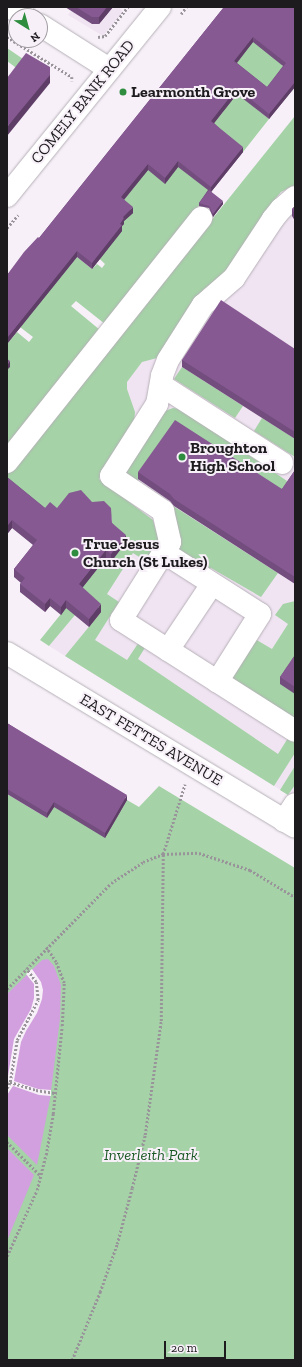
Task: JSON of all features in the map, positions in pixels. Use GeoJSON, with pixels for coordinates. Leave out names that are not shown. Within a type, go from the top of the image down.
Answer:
{"type":"FeatureCollection","features":[{"type":"Feature","properties":{"kind":"street","name":"COMELY BANK ROAD"},"geometry":{"type":"LineString","coordinates":[[7,196],[160,7]]}},
{"type":"Feature","properties":{"kind":"street"},"geometry":{"type":"LineString","coordinates":[[48,30],[110,69]]}},
{"type":"Feature","properties":{"kind":"street"},"geometry":{"type":"LineString","coordinates":[[295,197],[281,209],[273,219],[234,278],[203,305],[168,360],[162,376],[157,404],[111,476],[163,511],[170,542],[121,620],[295,731]]}},
{"type":"Feature","properties":{"kind":"street"},"geometry":{"type":"LineString","coordinates":[[7,462],[201,218]]}},
{"type":"Feature","properties":{"kind":"street"},"geometry":{"type":"LineString","coordinates":[[161,385],[282,463]]}},
{"type":"Feature","properties":{"kind":"street"},"geometry":{"type":"LineString","coordinates":[[163,552],[260,614],[217,682]]}},
{"type":"Feature","properties":{"kind":"street"},"geometry":{"type":"LineString","coordinates":[[168,650],[212,584]]}},
{"type":"Feature","properties":{"kind":"street","name":"EAST FETTES AVENUE"},"geometry":{"type":"LineString","coordinates":[[7,653],[190,764],[291,817]]}},
{"type":"Feature","properties":{"kind":"path"},"geometry":{"type":"LineString","coordinates":[[104,36],[128,7]]}},
{"type":"Feature","properties":{"kind":"path"},"geometry":{"type":"LineString","coordinates":[[7,37],[72,77],[71,85]]}},
{"type":"Feature","properties":{"kind":"path"},"geometry":{"type":"LineString","coordinates":[[72,1360],[100,1292],[117,1244],[144,1135],[161,1021],[163,854],[190,764]]}},
{"type":"Feature","properties":{"kind":"path"},"geometry":{"type":"LineString","coordinates":[[7,989],[46,947],[111,883],[143,862],[163,854],[199,853],[250,870],[295,897]]}},
{"type":"Feature","properties":{"kind":"path"},"geometry":{"type":"LineString","coordinates":[[7,1256],[29,1211],[41,1176],[50,1136],[64,983],[61,972],[46,947]]}},
{"type":"Feature","properties":{"kind":"path"},"geometry":{"type":"LineString","coordinates":[[7,1088],[10,1082],[17,1040],[38,1000],[36,982],[26,968]]}},
{"type":"Feature","properties":{"kind":"path"},"geometry":{"type":"LineString","coordinates":[[10,1082],[32,1089],[55,1093]]}},
{"type":"Feature","properties":{"kind":"path"},"geometry":{"type":"LineString","coordinates":[[7,1142],[41,1176]]}},
{"type":"Feature","properties":{"kind":"shaded area"},"geometry":{"type":"Polygon","coordinates":[[[74,7],[119,7],[123,12],[103,36],[68,15],[74,7]]]}},
{"type":"Feature","properties":{"kind":"shaded area","name":"Broughton High School"},"geometry":{"type":"Polygon","coordinates":[[[295,116],[295,799],[49,646],[153,520],[40,434],[295,116]]]}},
{"type":"Feature","properties":{"kind":"shaded area"},"geometry":{"type":"Polygon","coordinates":[[[48,959],[54,966],[61,985],[60,1019],[50,1099],[37,1165],[7,1135],[7,994],[42,960],[48,959]]]}},
{"type":"Feature","properties":{"kind":"shaded area"},"geometry":{"type":"Polygon","coordinates":[[[7,1148],[34,1175],[7,1241],[7,1148]]]}},
{"type":"Feature","properties":{"kind":"green space"},"geometry":{"type":"Polygon","coordinates":[[[251,40],[270,44],[295,87],[281,104],[254,107],[269,119],[243,152],[229,141],[211,192],[105,324],[76,301],[71,306],[100,330],[7,446],[7,370],[9,367],[7,365],[7,344],[17,332],[29,342],[33,337],[20,327],[77,257],[92,269],[97,264],[102,268],[105,264],[86,246],[112,214],[129,215],[132,213],[121,203],[147,169],[165,183],[170,176],[157,166],[211,126],[223,112],[232,69],[251,40]]]}},
{"type":"Feature","properties":{"kind":"green space"},"geometry":{"type":"Polygon","coordinates":[[[7,48],[26,61],[19,70],[7,61],[7,48]]]}},
{"type":"Feature","properties":{"kind":"green space"},"geometry":{"type":"Polygon","coordinates":[[[295,116],[295,185],[281,192],[276,198],[226,276],[204,289],[157,358],[142,362],[127,382],[127,389],[135,412],[134,422],[99,479],[153,520],[159,541],[147,562],[133,553],[107,594],[119,602],[95,640],[127,660],[139,642],[146,646],[138,659],[278,754],[288,738],[295,742],[295,753],[274,786],[65,656],[101,612],[75,615],[49,646],[40,640],[106,558],[111,561],[112,520],[111,516],[45,515],[7,485],[7,475],[295,116]]]}},
{"type":"Feature","properties":{"kind":"green space"},"geometry":{"type":"Polygon","coordinates":[[[182,367],[243,406],[235,418],[174,379],[182,367]]]}},
{"type":"Feature","properties":{"kind":"green space"},"geometry":{"type":"Polygon","coordinates":[[[173,408],[181,409],[290,483],[282,496],[175,427],[137,482],[122,472],[165,411],[173,408]]]}},
{"type":"Feature","properties":{"kind":"green space"},"geometry":{"type":"Polygon","coordinates":[[[262,418],[295,439],[295,457],[254,431],[262,418]]]}},
{"type":"Feature","properties":{"kind":"green space"},"geometry":{"type":"Polygon","coordinates":[[[170,504],[278,573],[261,597],[211,568],[206,571],[178,553],[170,504]]]}},
{"type":"Feature","properties":{"kind":"green space"},"geometry":{"type":"Polygon","coordinates":[[[295,601],[295,720],[230,678],[255,639],[272,649],[288,624],[275,615],[283,604],[295,601]]]}},
{"type":"Feature","properties":{"kind":"green space"},"geometry":{"type":"Polygon","coordinates":[[[295,766],[295,785],[288,795],[280,790],[295,766]]]}},
{"type":"Feature","properties":{"kind":"green space","name":"Inverleith Park"},"geometry":{"type":"Polygon","coordinates":[[[159,786],[295,868],[295,1360],[7,1360],[7,794],[47,818],[54,806],[105,837],[127,800],[139,807],[159,786]]]}},
{"type":"Feature","properties":{"kind":"pier"},"geometry":{"type":"Polygon","coordinates":[[[32,969],[41,982],[43,990],[42,999],[37,1013],[21,1042],[14,1081],[38,1089],[51,1090],[51,1096],[39,1095],[13,1086],[7,1095],[7,1082],[14,1039],[31,1009],[34,998],[34,984],[26,974],[32,969]]]}},
{"type":"Feature","properties":{"kind":"building"},"geometry":{"type":"Polygon","coordinates":[[[76,7],[107,7],[99,17],[92,17],[76,7]]]}},
{"type":"Feature","properties":{"kind":"building"},"geometry":{"type":"Polygon","coordinates":[[[224,7],[295,7],[295,82],[269,114],[237,88],[211,121],[243,147],[211,187],[178,161],[165,178],[148,164],[121,197],[133,207],[123,217],[124,218],[120,224],[122,225],[92,263],[77,251],[7,338],[7,275],[24,252],[38,237],[39,238],[224,7]],[[253,37],[234,61],[267,87],[286,63],[253,37]]]}},
{"type":"Feature","properties":{"kind":"building"},"geometry":{"type":"Polygon","coordinates":[[[26,53],[50,67],[50,75],[7,127],[7,78],[26,53]]]}},
{"type":"Feature","properties":{"kind":"building"},"geometry":{"type":"Polygon","coordinates":[[[209,190],[223,201],[213,214],[209,206],[199,203],[209,190]]]}},
{"type":"Feature","properties":{"kind":"building"},"geometry":{"type":"Polygon","coordinates":[[[295,206],[295,214],[292,209],[295,206]]]}},
{"type":"Feature","properties":{"kind":"building"},"geometry":{"type":"Polygon","coordinates":[[[221,300],[295,349],[295,432],[182,360],[221,300]]]}},
{"type":"Feature","properties":{"kind":"building"},"geometry":{"type":"Polygon","coordinates":[[[175,420],[282,489],[295,470],[295,577],[174,499],[170,494],[138,472],[175,420]]]}},
{"type":"Feature","properties":{"kind":"building","name":"True Jesus Church (St Lukes)"},"geometry":{"type":"Polygon","coordinates":[[[7,477],[45,508],[50,502],[57,508],[69,493],[81,490],[92,502],[104,501],[111,508],[112,523],[126,535],[111,554],[106,550],[79,584],[101,604],[89,619],[66,600],[61,607],[50,598],[45,604],[20,584],[25,578],[14,569],[37,540],[12,520],[8,525],[7,524],[7,477]]]}},
{"type":"Feature","properties":{"kind":"building"},"geometry":{"type":"Polygon","coordinates":[[[295,655],[295,687],[280,677],[295,655]]]}},
{"type":"Feature","properties":{"kind":"building"},"geometry":{"type":"Polygon","coordinates":[[[7,723],[127,795],[105,833],[54,802],[47,813],[7,789],[7,723]]]}},
{"type":"Feature","properties":{"kind":"place","name":"Learmonth Grove"},"geometry":{"type":"Point","coordinates":[123,92]}},
{"type":"Feature","properties":{"kind":"place","name":"Broughton High School"},"geometry":{"type":"Point","coordinates":[182,457]}},
{"type":"Feature","properties":{"kind":"place","name":"True Jesus Church (St Lukes)"},"geometry":{"type":"Point","coordinates":[75,553]}}]}
